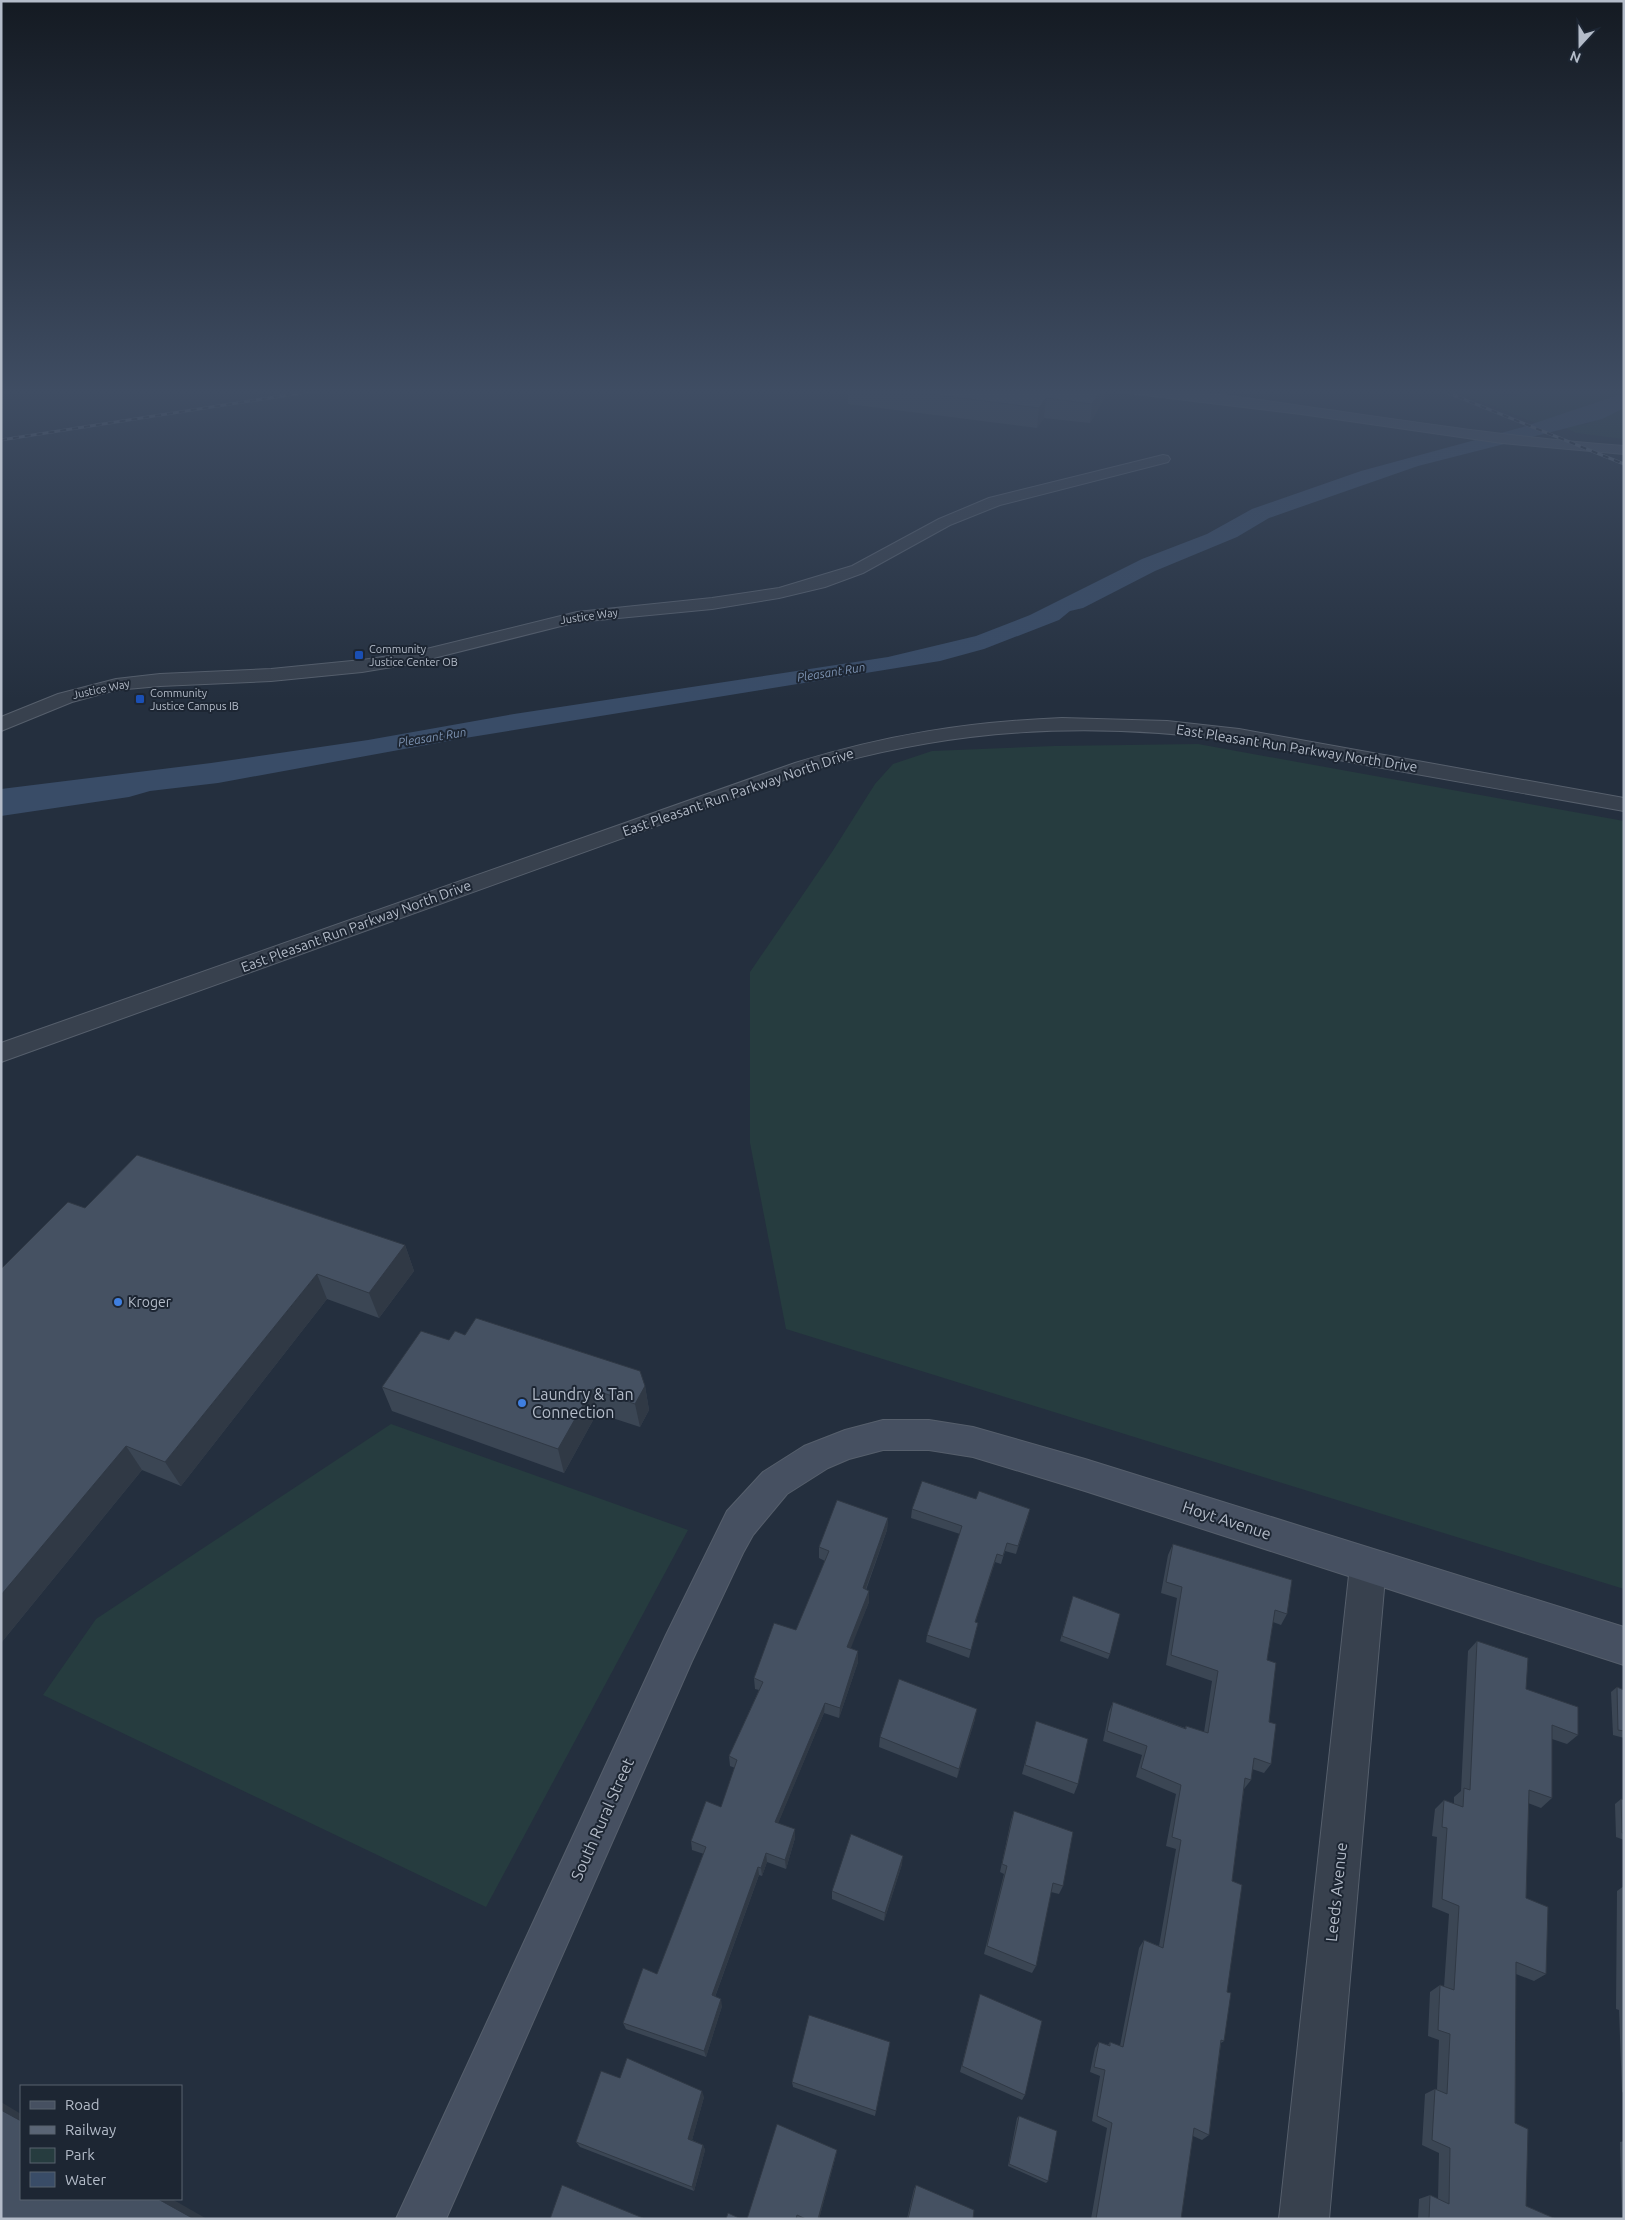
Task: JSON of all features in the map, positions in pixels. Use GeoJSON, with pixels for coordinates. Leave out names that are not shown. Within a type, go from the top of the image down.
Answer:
{"type":"FeatureCollection","features":[{"type":"Feature","properties":{"kind":"main road","name":"Hoyt Avenue"},"geometry":{"type":"LineString","coordinates":[[826,1453],[864,1439],[883,1435],[929,1435],[973,1442],[1069,1470],[1624,1646]]}},
{"type":"Feature","properties":{"kind":"main road","name":"South Rural Street"},"geometry":{"type":"LineString","coordinates":[[421,2219],[679,1648],[730,1541],[740,1523],[775,1483],[801,1464],[826,1453]]}},
{"type":"Feature","properties":{"kind":"street","name":"Justice Way"},"geometry":{"type":"LineString","coordinates":[[1,725],[71,695],[132,682],[248,677],[364,666],[430,654],[550,622],[609,612],[692,606],[784,592],[838,577],[869,564],[933,527],[988,504],[1029,492]]}},
{"type":"Feature","properties":{"kind":"street","name":"East Pleasant Run Parkway North Drive"},"geometry":{"type":"LineString","coordinates":[[1,1053],[820,761],[882,744],[928,735],[1032,724],[1101,723],[1160,726],[1240,736],[1624,805]]}},
{"type":"Feature","properties":{"kind":"street","name":"Leeds Avenue"},"geometry":{"type":"LineString","coordinates":[[1304,2219],[1368,1566]]}},
{"type":"Feature","properties":{"kind":"green space"},"geometry":{"type":"Polygon","coordinates":[[[1198,744],[1624,821],[1624,1589],[786,1329],[750,1143],[750,972],[832,852],[875,784],[893,764],[932,751],[1054,746],[1198,744]]]}},
{"type":"Feature","properties":{"kind":"green space"},"geometry":{"type":"Polygon","coordinates":[[[391,1424],[688,1530],[486,1907],[43,1695],[96,1619],[391,1424]]]}},
{"type":"Feature","properties":{"kind":"water","name":"Pleasant Run"},"geometry":{"type":"Polygon","coordinates":[[[1302,492],[1345,492],[1269,518],[1237,537],[1155,571],[1083,608],[1070,611],[1059,620],[984,649],[940,661],[459,739],[218,783],[150,791],[129,797],[1,816],[1,789],[211,763],[368,740],[514,714],[888,657],[976,636],[1030,615],[1142,559],[1207,534],[1252,509],[1302,492]]]}},
{"type":"Feature","properties":{"kind":"building"},"geometry":{"type":"Polygon","coordinates":[[[137,1155],[405,1245],[369,1293],[317,1274],[165,1462],[126,1446],[1,1595],[1,1269],[68,1202],[85,1208],[137,1155]]]}},
{"type":"Feature","properties":{"kind":"building","name":"Laundry & Tan Connection"},"geometry":{"type":"Polygon","coordinates":[[[476,1318],[640,1371],[645,1386],[635,1404],[592,1389],[558,1449],[382,1387],[421,1331],[449,1340],[455,1331],[465,1335],[476,1318]]]}},
{"type":"Feature","properties":{"kind":"building"},"geometry":{"type":"Polygon","coordinates":[[[922,1481],[976,1499],[979,1491],[1030,1509],[1018,1546],[1007,1543],[1003,1556],[997,1554],[975,1622],[978,1623],[971,1650],[927,1635],[962,1526],[912,1509],[922,1481]]]}},
{"type":"Feature","properties":{"kind":"building"},"geometry":{"type":"Polygon","coordinates":[[[837,1500],[888,1518],[863,1588],[869,1591],[847,1647],[858,1651],[840,1708],[825,1703],[775,1822],[795,1829],[785,1860],[766,1853],[761,1868],[758,1867],[712,1995],[721,1999],[704,2051],[623,2023],[643,1968],[657,1974],[706,1847],[691,1841],[706,1801],[721,1807],[737,1760],[729,1756],[763,1682],[754,1678],[774,1623],[796,1630],[829,1551],[819,1547],[837,1500]]]}},
{"type":"Feature","properties":{"kind":"building"},"geometry":{"type":"Polygon","coordinates":[[[1173,1544],[1292,1580],[1287,1614],[1275,1610],[1267,1660],[1276,1663],[1269,1722],[1276,1724],[1271,1764],[1254,1758],[1251,1780],[1245,1778],[1232,1881],[1242,1885],[1227,1992],[1231,1993],[1224,2041],[1221,2040],[1209,2135],[1194,2128],[1181,2219],[1096,2219],[1112,2123],[1097,2116],[1105,2070],[1094,2067],[1099,2042],[1110,2046],[1110,2042],[1123,2047],[1144,1940],[1163,1948],[1181,1840],[1172,1837],[1181,1785],[1141,1768],[1147,1746],[1107,1731],[1113,1702],[1186,1729],[1186,1726],[1208,1733],[1218,1671],[1171,1655],[1182,1587],[1166,1582],[1173,1544]]]}},
{"type":"Feature","properties":{"kind":"building"},"geometry":{"type":"Polygon","coordinates":[[[1073,1596],[1120,1614],[1110,1654],[1062,1636],[1073,1596]]]}},
{"type":"Feature","properties":{"kind":"building"},"geometry":{"type":"Polygon","coordinates":[[[1477,1641],[1528,1658],[1526,1689],[1578,1707],[1578,1735],[1552,1725],[1552,1798],[1529,1790],[1526,1898],[1548,1907],[1546,1974],[1516,1962],[1515,2123],[1528,2129],[1526,2206],[1556,2219],[1429,2219],[1430,2195],[1449,2204],[1450,2148],[1432,2140],[1435,2089],[1447,2094],[1450,2034],[1438,2030],[1440,1985],[1454,1990],[1459,1906],[1442,1899],[1447,1828],[1442,1827],[1444,1800],[1463,1807],[1464,1788],[1470,1790],[1477,1641]]]}},
{"type":"Feature","properties":{"kind":"building"},"geometry":{"type":"Polygon","coordinates":[[[899,1679],[977,1709],[959,1769],[880,1737],[899,1679]]]}},
{"type":"Feature","properties":{"kind":"building"},"geometry":{"type":"Polygon","coordinates":[[[1617,1687],[1624,1690],[1624,1731],[1618,1730],[1617,1687]]]}},
{"type":"Feature","properties":{"kind":"building"},"geometry":{"type":"Polygon","coordinates":[[[1036,1721],[1088,1739],[1078,1784],[1025,1765],[1036,1721]]]}},
{"type":"Feature","properties":{"kind":"building"},"geometry":{"type":"Polygon","coordinates":[[[1621,1799],[1624,1800],[1624,1833],[1622,1833],[1621,1799]]]}},
{"type":"Feature","properties":{"kind":"building"},"geometry":{"type":"Polygon","coordinates":[[[1014,1811],[1073,1832],[1063,1886],[1053,1883],[1036,1966],[987,1946],[1007,1866],[1002,1864],[1014,1811]]]}},
{"type":"Feature","properties":{"kind":"building"},"geometry":{"type":"Polygon","coordinates":[[[851,1834],[903,1856],[885,1913],[832,1891],[851,1834]]]}},
{"type":"Feature","properties":{"kind":"building"},"geometry":{"type":"Polygon","coordinates":[[[980,1994],[1042,2021],[1025,2095],[962,2066],[980,1994]]]}},
{"type":"Feature","properties":{"kind":"building"},"geometry":{"type":"Polygon","coordinates":[[[809,2015],[890,2042],[876,2111],[792,2082],[809,2015]]]}},
{"type":"Feature","properties":{"kind":"building"},"geometry":{"type":"Polygon","coordinates":[[[627,2058],[702,2091],[688,2139],[703,2145],[692,2187],[576,2142],[601,2071],[620,2078],[627,2058]]]}},
{"type":"Feature","properties":{"kind":"building"},"geometry":{"type":"Polygon","coordinates":[[[1,2110],[20,2120],[20,2200],[160,2200],[194,2219],[1,2219],[1,2110]]]}},
{"type":"Feature","properties":{"kind":"building"},"geometry":{"type":"Polygon","coordinates":[[[1019,2116],[1057,2131],[1048,2181],[1009,2164],[1019,2116]]]}},
{"type":"Feature","properties":{"kind":"building"},"geometry":{"type":"Polygon","coordinates":[[[777,2124],[837,2150],[818,2219],[806,2219],[797,2215],[796,2219],[747,2219],[777,2124]]]}},
{"type":"Feature","properties":{"kind":"building"},"geometry":{"type":"Polygon","coordinates":[[[562,2185],[643,2218],[643,2219],[550,2219],[562,2185]]]}},
{"type":"Feature","properties":{"kind":"building"},"geometry":{"type":"Polygon","coordinates":[[[916,2185],[974,2210],[973,2219],[908,2219],[916,2185]]]}},
{"type":"Feature","properties":{"kind":"building"},"geometry":{"type":"Polygon","coordinates":[[[728,2213],[741,2219],[726,2219],[728,2213]]]}},
{"type":"Feature","properties":{"kind":"place","name":"Community Justice Center OB"},"geometry":{"type":"Point","coordinates":[359,655]}},
{"type":"Feature","properties":{"kind":"place","name":"Community Justice Campus IB"},"geometry":{"type":"Point","coordinates":[140,699]}},
{"type":"Feature","properties":{"kind":"place","name":"Kroger"},"geometry":{"type":"Point","coordinates":[118,1302]}},
{"type":"Feature","properties":{"kind":"place","name":"Laundry & Tan Connection"},"geometry":{"type":"Point","coordinates":[522,1403]}}]}
